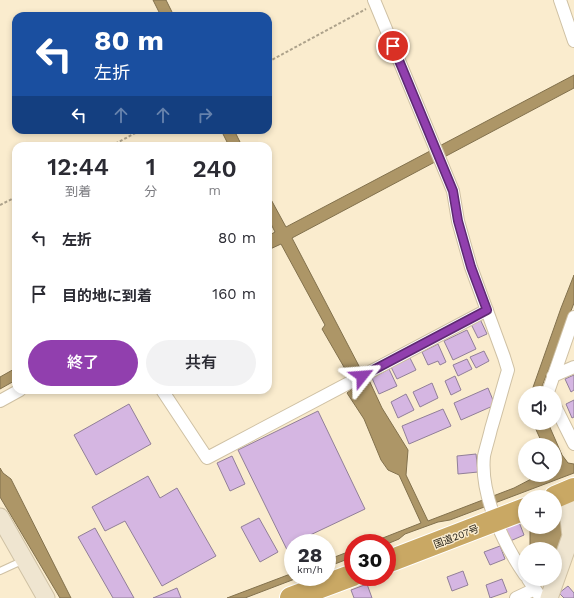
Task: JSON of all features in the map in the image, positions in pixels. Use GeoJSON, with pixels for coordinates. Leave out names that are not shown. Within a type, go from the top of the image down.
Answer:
{"type":"FeatureCollection","features":[{"type":"Feature","properties":{"kind":"highway","name":"国道207号"},"geometry":{"type":"LineString","coordinates":[[396,558],[494,514],[518,510]]}},
{"type":"Feature","properties":{"kind":"highway"},"geometry":{"type":"LineString","coordinates":[[295,597],[344,578]]}},
{"type":"Feature","properties":{"kind":"street"},"geometry":{"type":"LineString","coordinates":[[560,0],[574,41]]}},
{"type":"Feature","properties":{"kind":"street"},"geometry":{"type":"LineString","coordinates":[[375,2],[453,191],[458,221],[471,267],[508,370],[484,454],[483,475],[494,514],[508,548],[518,564]]}},
{"type":"Feature","properties":{"kind":"street"},"geometry":{"type":"LineString","coordinates":[[165,394],[207,458],[487,310]]}},
{"type":"Feature","properties":{"kind":"street"},"geometry":{"type":"LineString","coordinates":[[550,386],[574,317]]}},
{"type":"Feature","properties":{"kind":"street"},"geometry":{"type":"LineString","coordinates":[[553,376],[574,367]]}},
{"type":"Feature","properties":{"kind":"street"},"geometry":{"type":"LineString","coordinates":[[0,401],[13,394]]}},
{"type":"Feature","properties":{"kind":"street"},"geometry":{"type":"LineString","coordinates":[[562,419],[572,437]]}},
{"type":"Feature","properties":{"kind":"street"},"geometry":{"type":"LineString","coordinates":[[552,591],[571,536],[565,493]]}},
{"type":"Feature","properties":{"kind":"street"},"geometry":{"type":"LineString","coordinates":[[0,517],[46,598]]}},
{"type":"Feature","properties":{"kind":"street"},"geometry":{"type":"LineString","coordinates":[[516,598],[534,589]]}},
{"type":"Feature","properties":{"kind":"lane"},"geometry":{"type":"LineString","coordinates":[[0,571],[24,560]]}},
{"type":"Feature","properties":{"kind":"path"},"geometry":{"type":"LineString","coordinates":[[272,60],[375,2]]}},
{"type":"Feature","properties":{"kind":"path"},"geometry":{"type":"LineString","coordinates":[[118,142],[134,134]]}},
{"type":"Feature","properties":{"kind":"path"},"geometry":{"type":"LineString","coordinates":[[0,205],[12,199]]}},
{"type":"Feature","properties":{"kind":"shaded area"},"geometry":{"type":"Polygon","coordinates":[[[153,0],[166,0],[172,12],[159,12],[153,0]]]}},
{"type":"Feature","properties":{"kind":"shaded area"},"geometry":{"type":"Polygon","coordinates":[[[574,75],[574,88],[292,238],[360,368],[358,370],[362,381],[368,378],[382,408],[408,450],[406,475],[428,521],[514,488],[526,482],[550,482],[529,490],[518,490],[518,494],[450,520],[438,522],[405,534],[396,540],[396,534],[393,534],[421,523],[399,475],[388,470],[381,460],[364,419],[347,393],[357,385],[351,374],[348,374],[322,329],[325,325],[281,244],[272,248],[272,234],[275,232],[272,226],[272,201],[286,227],[574,75]]]}},
{"type":"Feature","properties":{"kind":"shaded area"},"geometry":{"type":"Polygon","coordinates":[[[223,134],[236,134],[240,142],[227,142],[223,134]]]}},
{"type":"Feature","properties":{"kind":"shaded area"},"geometry":{"type":"Polygon","coordinates":[[[574,275],[574,303],[542,386],[533,386],[574,275]]]}},
{"type":"Feature","properties":{"kind":"shaded area"},"geometry":{"type":"Polygon","coordinates":[[[12,370],[12,382],[0,389],[0,377],[12,370]]]}},
{"type":"Feature","properties":{"kind":"shaded area"},"geometry":{"type":"Polygon","coordinates":[[[536,430],[551,430],[555,438],[540,438],[536,430]]]}},
{"type":"Feature","properties":{"kind":"shaded area"},"geometry":{"type":"Polygon","coordinates":[[[562,455],[568,463],[574,464],[574,473],[562,478],[562,455]]]}},
{"type":"Feature","properties":{"kind":"shaded area"},"geometry":{"type":"Polygon","coordinates":[[[0,468],[3,473],[11,479],[71,598],[60,598],[0,497],[0,468]]]}},
{"type":"Feature","properties":{"kind":"shaded area"},"geometry":{"type":"Polygon","coordinates":[[[562,527],[564,535],[562,542],[530,542],[530,534],[562,534],[562,527]]]}},
{"type":"Feature","properties":{"kind":"shaded area"},"geometry":{"type":"Polygon","coordinates":[[[344,553],[344,560],[336,564],[336,557],[344,553]]]}},
{"type":"Feature","properties":{"kind":"shaded area"},"geometry":{"type":"Polygon","coordinates":[[[284,576],[284,583],[245,598],[227,598],[284,576]]]}},
{"type":"Feature","properties":{"kind":"building"},"geometry":{"type":"Polygon","coordinates":[[[480,319],[487,334],[478,338],[471,324],[480,319]]]}},
{"type":"Feature","properties":{"kind":"building"},"geometry":{"type":"Polygon","coordinates":[[[467,330],[476,349],[453,360],[444,341],[467,330]]]}},
{"type":"Feature","properties":{"kind":"building"},"geometry":{"type":"Polygon","coordinates":[[[438,344],[446,362],[440,365],[438,361],[428,365],[422,352],[438,344]]]}},
{"type":"Feature","properties":{"kind":"building"},"geometry":{"type":"Polygon","coordinates":[[[484,351],[489,361],[476,368],[470,357],[484,351]]]}},
{"type":"Feature","properties":{"kind":"building"},"geometry":{"type":"Polygon","coordinates":[[[410,358],[416,370],[397,379],[391,367],[410,358]]]}},
{"type":"Feature","properties":{"kind":"building"},"geometry":{"type":"Polygon","coordinates":[[[467,359],[472,369],[458,376],[453,365],[467,359]]]}},
{"type":"Feature","properties":{"kind":"building"},"geometry":{"type":"Polygon","coordinates":[[[389,369],[397,386],[379,394],[372,378],[389,369]]]}},
{"type":"Feature","properties":{"kind":"building"},"geometry":{"type":"Polygon","coordinates":[[[574,375],[574,390],[571,392],[565,379],[574,375]]]}},
{"type":"Feature","properties":{"kind":"building"},"geometry":{"type":"Polygon","coordinates":[[[455,376],[461,390],[451,395],[445,381],[455,376]]]}},
{"type":"Feature","properties":{"kind":"building"},"geometry":{"type":"Polygon","coordinates":[[[432,383],[438,398],[420,407],[413,392],[432,383]]]}},
{"type":"Feature","properties":{"kind":"building"},"geometry":{"type":"Polygon","coordinates":[[[488,388],[495,405],[461,420],[454,403],[488,388]]]}},
{"type":"Feature","properties":{"kind":"building"},"geometry":{"type":"Polygon","coordinates":[[[406,394],[414,410],[398,418],[391,402],[406,394]]]}},
{"type":"Feature","properties":{"kind":"building"},"geometry":{"type":"Polygon","coordinates":[[[574,400],[574,417],[572,418],[566,404],[574,400]]]}},
{"type":"Feature","properties":{"kind":"building"},"geometry":{"type":"Polygon","coordinates":[[[129,404],[151,444],[96,475],[74,435],[129,404]]]}},
{"type":"Feature","properties":{"kind":"building"},"geometry":{"type":"Polygon","coordinates":[[[443,409],[451,426],[409,444],[402,426],[443,409]]]}},
{"type":"Feature","properties":{"kind":"building"},"geometry":{"type":"Polygon","coordinates":[[[318,411],[365,509],[312,534],[284,534],[284,544],[238,450],[318,411]]]}},
{"type":"Feature","properties":{"kind":"building"},"geometry":{"type":"Polygon","coordinates":[[[476,454],[478,472],[458,474],[457,456],[476,454]]]}},
{"type":"Feature","properties":{"kind":"building"},"geometry":{"type":"Polygon","coordinates":[[[232,456],[245,484],[230,491],[217,463],[232,456]]]}},
{"type":"Feature","properties":{"kind":"building"},"geometry":{"type":"Polygon","coordinates":[[[148,476],[160,498],[177,488],[216,556],[162,586],[125,521],[105,531],[92,507],[148,476]]]}},
{"type":"Feature","properties":{"kind":"building"},"geometry":{"type":"Polygon","coordinates":[[[259,518],[278,552],[260,562],[241,527],[259,518]]]}},
{"type":"Feature","properties":{"kind":"building"},"geometry":{"type":"Polygon","coordinates":[[[518,522],[518,534],[524,535],[508,542],[503,528],[518,522]]]}},
{"type":"Feature","properties":{"kind":"building"},"geometry":{"type":"Polygon","coordinates":[[[95,528],[134,598],[113,598],[78,537],[95,528]]]}},
{"type":"Feature","properties":{"kind":"building"},"geometry":{"type":"Polygon","coordinates":[[[500,546],[505,559],[490,565],[484,552],[500,546]]]}},
{"type":"Feature","properties":{"kind":"building"},"geometry":{"type":"Polygon","coordinates":[[[463,571],[468,585],[452,591],[447,577],[463,571]]]}},
{"type":"Feature","properties":{"kind":"building"},"geometry":{"type":"Polygon","coordinates":[[[502,579],[507,592],[490,598],[486,585],[502,579]]]}},
{"type":"Feature","properties":{"kind":"building"},"geometry":{"type":"Polygon","coordinates":[[[362,586],[368,586],[372,598],[354,598],[351,590],[362,586]]]}},
{"type":"Feature","properties":{"kind":"building"},"geometry":{"type":"Polygon","coordinates":[[[568,586],[574,593],[574,598],[564,598],[559,593],[568,586]]]}},
{"type":"Feature","properties":{"kind":"building"},"geometry":{"type":"Polygon","coordinates":[[[177,588],[181,598],[153,598],[177,588]]]}},
{"type":"Feature","properties":{"kind":"route"},"geometry":{"type":"LineString","coordinates":[[362,376],[487,310],[471,267],[458,221],[453,191],[393,46]]}}]}
